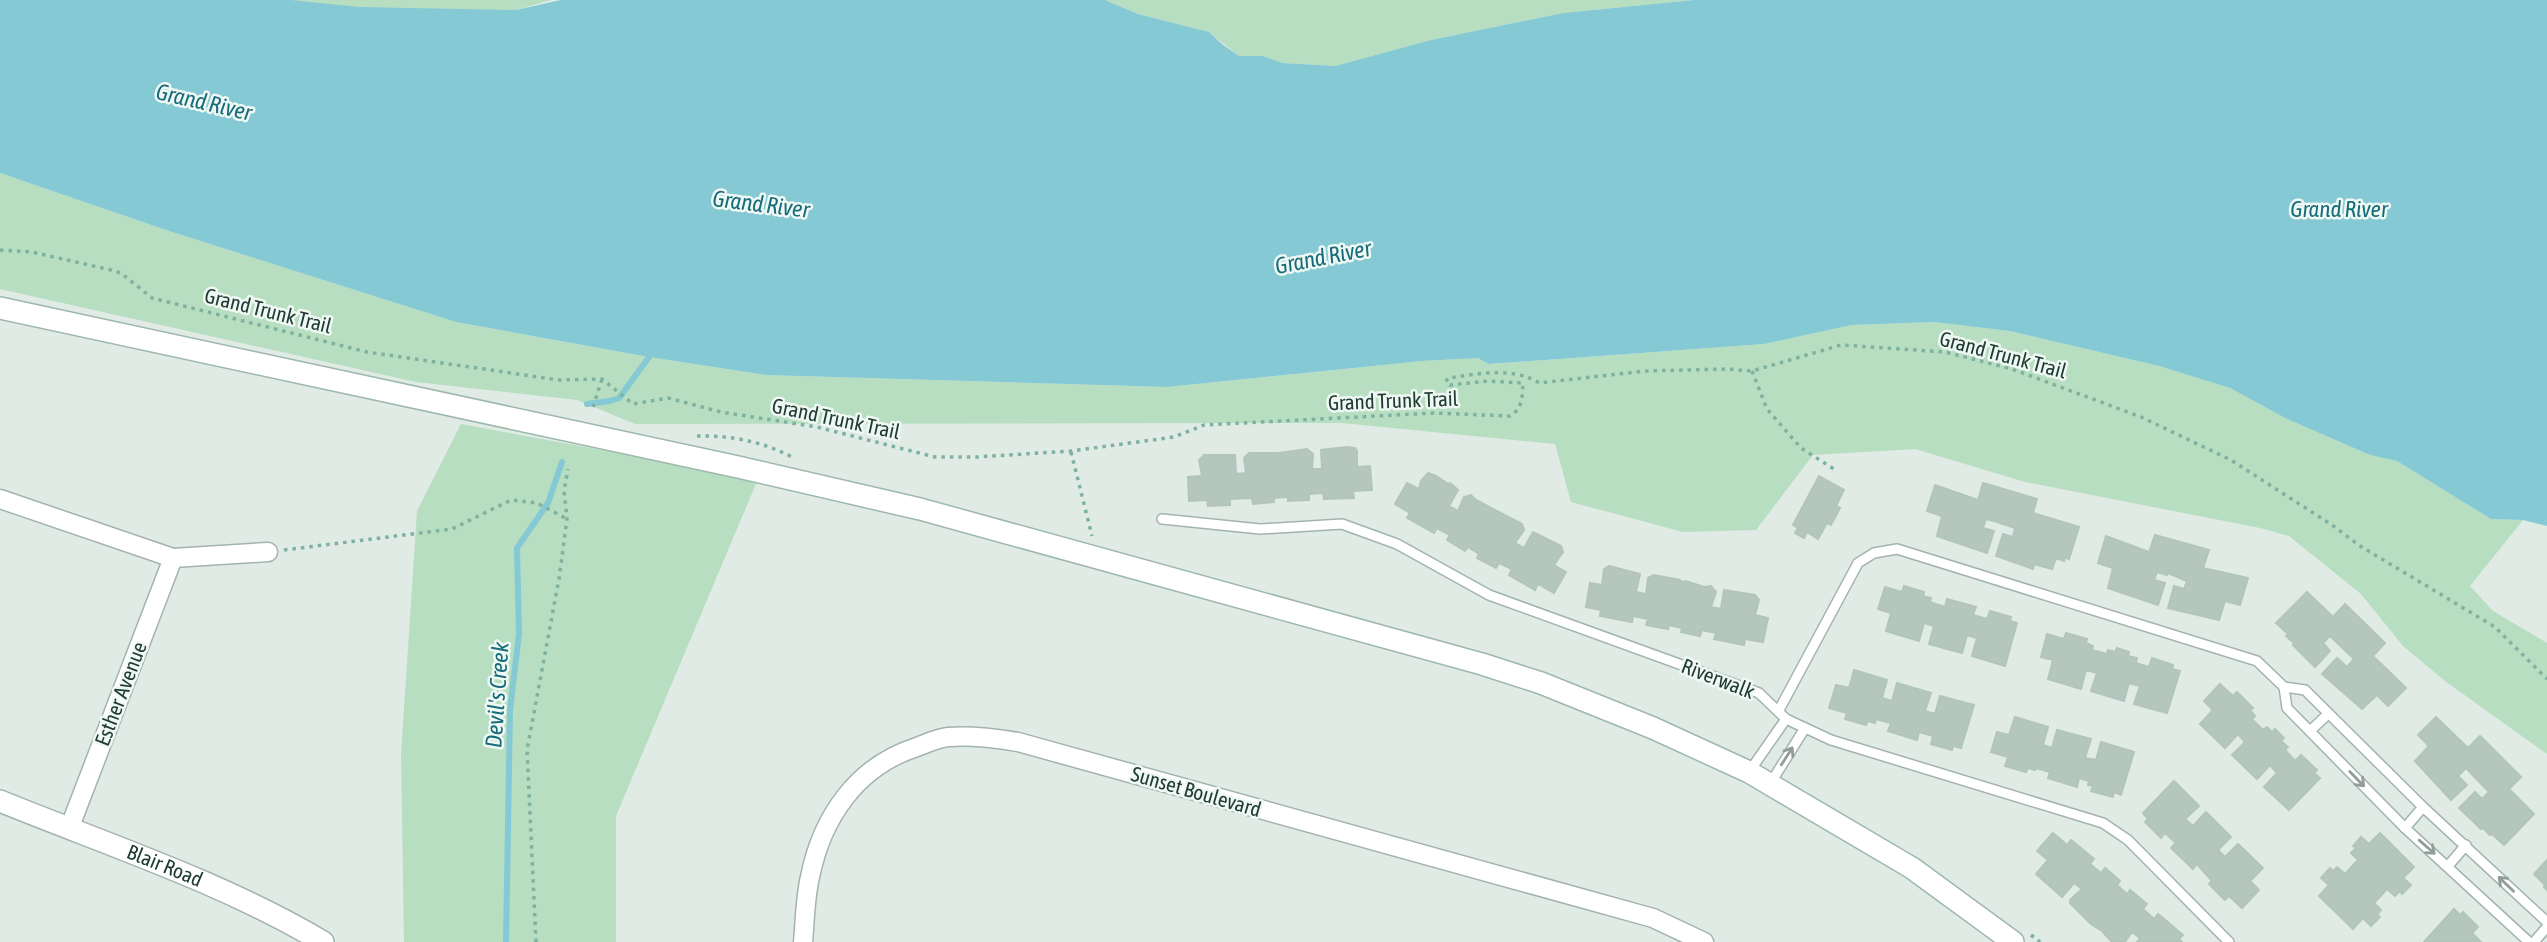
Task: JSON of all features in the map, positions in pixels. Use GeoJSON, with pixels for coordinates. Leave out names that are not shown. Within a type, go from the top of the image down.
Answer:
{"type":"FeatureCollection","features":[{"type":"Feature","properties":{"kind":"main road"},"geometry":{"type":"LineString","coordinates":[[0,308],[738,467],[920,509],[1482,664],[1541,683],[1653,727],[1749,772],[1912,868],[2013,942]]}},
{"type":"Feature","properties":{"kind":"main road","name":"Blair Road"},"geometry":{"type":"LineString","coordinates":[[0,801],[220,890],[287,921],[323,942]]}},
{"type":"Feature","properties":{"kind":"street"},"geometry":{"type":"LineString","coordinates":[[0,499],[173,558],[268,552]]}},
{"type":"Feature","properties":{"kind":"street","name":"Esther Avenue"},"geometry":{"type":"LineString","coordinates":[[69,829],[173,558]]}},
{"type":"Feature","properties":{"kind":"street","name":"Sunset Boulevard"},"geometry":{"type":"LineString","coordinates":[[803,942],[809,878],[820,843],[838,804],[862,777],[884,761],[945,737],[979,736],[1018,742],[1639,915],[1704,942]]}},
{"type":"Feature","properties":{"kind":"lane","name":"Riverwalk"},"geometry":{"type":"LineString","coordinates":[[1162,519],[1260,529],[1342,524],[1397,544],[1489,595],[1759,693],[1786,719],[1831,740],[2103,823],[2128,840],[2229,942]]}},
{"type":"Feature","properties":{"kind":"lane"},"geometry":{"type":"LineString","coordinates":[[1779,710],[1858,563],[1874,553],[1898,550],[2257,661],[2284,687],[2305,690],[2547,925],[2532,942],[2405,828],[2287,708],[2284,687]]}},
{"type":"Feature","properties":{"kind":"lane"},"geometry":{"type":"LineString","coordinates":[[2310,731],[2328,714]]}},
{"type":"Feature","properties":{"kind":"lane"},"geometry":{"type":"LineString","coordinates":[[1749,772],[1786,719]]}},
{"type":"Feature","properties":{"kind":"lane"},"geometry":{"type":"LineString","coordinates":[[1770,784],[1805,728]]}},
{"type":"Feature","properties":{"kind":"lane"},"geometry":{"type":"LineString","coordinates":[[2405,828],[2423,807]]}},
{"type":"Feature","properties":{"kind":"lane"},"geometry":{"type":"LineString","coordinates":[[2448,866],[2466,845]]}},
{"type":"Feature","properties":{"kind":"path","name":"Grand Trunk Trail"},"geometry":{"type":"LineString","coordinates":[[0,250],[33,252],[111,270],[121,273],[152,298],[367,352],[559,380],[602,379],[632,404],[668,398],[721,412],[817,427],[935,457],[1071,451],[1174,437],[1204,425],[1434,413],[1510,416],[1518,410],[1522,400],[1523,383],[1450,385],[1446,382],[1448,378],[1488,372],[1527,375],[1539,383],[1670,369],[1752,371],[1841,345],[1945,352],[2012,369],[2074,390],[2141,417],[2231,460],[2360,546],[2495,627],[2547,679]]}},
{"type":"Feature","properties":{"kind":"path"},"geometry":{"type":"LineString","coordinates":[[1752,371],[1767,409],[1801,448],[1838,471]]}},
{"type":"Feature","properties":{"kind":"path"},"geometry":{"type":"LineString","coordinates":[[593,407],[602,379]]}},
{"type":"Feature","properties":{"kind":"path"},"geometry":{"type":"LineString","coordinates":[[1071,451],[1093,538]]}},
{"type":"Feature","properties":{"kind":"path"},"geometry":{"type":"LineString","coordinates":[[536,942],[527,750],[559,579],[567,519],[564,491],[568,468]]}},
{"type":"Feature","properties":{"kind":"path"},"geometry":{"type":"LineString","coordinates":[[268,552],[452,529],[511,500],[537,503],[567,519]]}},
{"type":"Feature","properties":{"kind":"green space"},"geometry":{"type":"Polygon","coordinates":[[[258,0],[551,0],[516,10],[336,20],[258,0]]]}},
{"type":"Feature","properties":{"kind":"green space"},"geometry":{"type":"Polygon","coordinates":[[[1105,0],[1694,0],[1563,13],[1431,40],[1335,66],[1283,63],[1263,56],[1239,56],[1209,32],[1138,14],[1105,0]]]}},
{"type":"Feature","properties":{"kind":"green space"},"geometry":{"type":"Polygon","coordinates":[[[0,173],[169,231],[456,322],[766,375],[1167,387],[1422,361],[1478,358],[1488,364],[1764,344],[1852,325],[1934,322],[2010,331],[2159,366],[2230,388],[2287,419],[2370,455],[2397,461],[2491,519],[2523,520],[2470,586],[2493,611],[2547,643],[2547,754],[2445,681],[2403,646],[2361,594],[2289,536],[2025,482],[1915,449],[1813,455],[1756,530],[1683,532],[1571,502],[1555,444],[1342,423],[635,424],[577,400],[416,382],[0,289],[0,173]]]}},
{"type":"Feature","properties":{"kind":"green space"},"geometry":{"type":"Polygon","coordinates":[[[461,424],[758,479],[616,816],[616,942],[404,942],[401,754],[417,511],[461,424]]]}},
{"type":"Feature","properties":{"kind":"water","name":"Grand River"},"geometry":{"type":"Polygon","coordinates":[[[0,0],[291,0],[359,7],[516,10],[561,0],[1105,0],[1138,14],[1209,32],[1239,56],[1263,56],[1283,63],[1335,66],[1431,40],[1563,13],[1694,0],[2547,0],[2547,526],[2523,520],[2491,519],[2397,461],[2370,455],[2287,419],[2230,388],[2159,366],[2010,331],[1934,322],[1852,325],[1764,344],[1488,364],[1478,358],[1422,361],[1167,387],[766,375],[456,322],[169,231],[0,173],[0,0]]]}},
{"type":"Feature","properties":{"kind":"building"},"geometry":{"type":"Polygon","coordinates":[[[1347,447],[1357,451],[1357,467],[1370,466],[1372,490],[1353,491],[1354,498],[1324,499],[1323,493],[1309,494],[1309,500],[1288,501],[1288,497],[1274,498],[1274,502],[1253,504],[1252,498],[1230,499],[1230,505],[1208,506],[1207,500],[1189,501],[1188,477],[1202,476],[1199,460],[1204,455],[1235,455],[1236,474],[1246,473],[1244,458],[1249,453],[1307,449],[1313,454],[1312,469],[1322,469],[1321,450],[1347,447]]]}},
{"type":"Feature","properties":{"kind":"building"},"geometry":{"type":"Polygon","coordinates":[[[1428,473],[1450,483],[1458,490],[1449,506],[1458,511],[1464,497],[1471,495],[1522,524],[1524,530],[1515,543],[1524,548],[1533,532],[1561,546],[1563,552],[1554,565],[1566,572],[1554,593],[1538,584],[1535,590],[1509,575],[1512,569],[1499,563],[1496,568],[1477,558],[1479,554],[1468,547],[1465,551],[1447,540],[1450,535],[1437,528],[1434,533],[1407,518],[1410,513],[1395,504],[1407,483],[1419,489],[1421,481],[1428,473]]]}},
{"type":"Feature","properties":{"kind":"building"},"geometry":{"type":"Polygon","coordinates":[[[1819,476],[1844,490],[1836,506],[1840,508],[1831,525],[1827,523],[1818,539],[1807,532],[1804,538],[1795,533],[1798,528],[1793,525],[1819,476]]]}},
{"type":"Feature","properties":{"kind":"building"},"geometry":{"type":"Polygon","coordinates":[[[1983,483],[2037,499],[2033,513],[2079,527],[2069,559],[2065,557],[2064,561],[2056,558],[2052,569],[2034,564],[2033,569],[1996,556],[2003,534],[2013,537],[2015,528],[1986,519],[1983,528],[1994,531],[1987,553],[1937,536],[1942,516],[1927,511],[1935,485],[1978,500],[1983,483]]]}},
{"type":"Feature","properties":{"kind":"building"},"geometry":{"type":"Polygon","coordinates":[[[2155,535],[2209,550],[2203,568],[2248,578],[2240,605],[2225,601],[2219,620],[2168,608],[2174,586],[2184,589],[2187,581],[2168,573],[2157,572],[2154,580],[2165,583],[2158,605],[2108,588],[2113,568],[2098,563],[2106,536],[2149,552],[2155,535]]]}},
{"type":"Feature","properties":{"kind":"building"},"geometry":{"type":"Polygon","coordinates":[[[1609,566],[1640,574],[1636,592],[1646,594],[1648,578],[1654,575],[1704,587],[1711,586],[1716,592],[1711,607],[1721,609],[1724,590],[1755,595],[1759,600],[1755,615],[1768,618],[1763,642],[1745,639],[1744,645],[1714,639],[1716,633],[1702,630],[1700,636],[1681,632],[1682,628],[1669,625],[1668,629],[1646,625],[1648,619],[1633,616],[1632,622],[1600,616],[1601,610],[1586,607],[1590,583],[1602,585],[1604,569],[1609,566]]]}},
{"type":"Feature","properties":{"kind":"building"},"geometry":{"type":"Polygon","coordinates":[[[1904,586],[1924,592],[1923,596],[1931,598],[1930,602],[1945,607],[1947,599],[1976,607],[1973,615],[1987,619],[1990,611],[2011,617],[2010,621],[2017,623],[2005,666],[1972,656],[1977,638],[1967,635],[1962,653],[1929,644],[1934,626],[1924,623],[1919,641],[1886,631],[1891,613],[1878,609],[1885,587],[1902,592],[1904,586]]]}},
{"type":"Feature","properties":{"kind":"building"},"geometry":{"type":"Polygon","coordinates":[[[2307,592],[2333,617],[2345,604],[2385,643],[2373,656],[2406,688],[2388,706],[2377,695],[2362,709],[2322,674],[2337,658],[2347,667],[2354,659],[2330,636],[2323,643],[2330,651],[2315,667],[2276,623],[2307,592]]]}},
{"type":"Feature","properties":{"kind":"building"},"geometry":{"type":"Polygon","coordinates":[[[2066,633],[2087,639],[2086,643],[2093,646],[2092,650],[2107,654],[2108,650],[2115,652],[2117,648],[2129,652],[2128,656],[2137,658],[2136,663],[2149,667],[2152,658],[2173,665],[2172,669],[2180,671],[2167,713],[2134,704],[2140,686],[2129,683],[2124,701],[2091,691],[2097,673],[2086,670],[2081,689],[2048,679],[2053,660],[2041,657],[2047,634],[2064,639],[2066,633]]]}},
{"type":"Feature","properties":{"kind":"building"},"geometry":{"type":"Polygon","coordinates":[[[1854,670],[1887,680],[1882,698],[1892,701],[1897,683],[1931,693],[1925,711],[1935,714],[1940,696],[1974,705],[1961,748],[1953,746],[1952,750],[1931,744],[1933,736],[1919,732],[1917,740],[1888,731],[1891,723],[1876,719],[1875,723],[1868,721],[1866,725],[1845,719],[1847,713],[1829,708],[1836,685],[1849,688],[1854,670]]]}},
{"type":"Feature","properties":{"kind":"building"},"geometry":{"type":"Polygon","coordinates":[[[2220,684],[2233,696],[2237,692],[2253,708],[2250,710],[2255,716],[2252,719],[2263,730],[2267,727],[2272,732],[2275,729],[2284,738],[2281,741],[2288,747],[2285,750],[2295,761],[2301,755],[2317,770],[2314,773],[2320,778],[2289,810],[2264,787],[2277,773],[2270,765],[2257,779],[2232,755],[2245,742],[2238,734],[2225,748],[2200,724],[2213,710],[2204,701],[2220,684]]]}},
{"type":"Feature","properties":{"kind":"building"},"geometry":{"type":"Polygon","coordinates":[[[2015,717],[2048,727],[2043,745],[2052,748],[2057,730],[2091,739],[2085,758],[2096,760],[2101,742],[2134,752],[2121,795],[2114,792],[2113,797],[2091,791],[2093,786],[2088,785],[2089,781],[2079,778],[2077,787],[2048,778],[2050,772],[2028,768],[2026,772],[2005,766],[2008,757],[1991,752],[1997,732],[2009,735],[2015,717]]]}},
{"type":"Feature","properties":{"kind":"building"},"geometry":{"type":"Polygon","coordinates":[[[2436,717],[2468,748],[2480,736],[2521,777],[2509,789],[2534,814],[2504,845],[2492,834],[2481,829],[2459,808],[2475,792],[2482,799],[2489,792],[2466,768],[2458,776],[2467,785],[2451,800],[2415,761],[2429,746],[2418,735],[2436,717]]]}},
{"type":"Feature","properties":{"kind":"building"},"geometry":{"type":"Polygon","coordinates":[[[2174,781],[2199,806],[2185,819],[2193,826],[2206,812],[2231,837],[2218,850],[2225,857],[2238,844],[2263,868],[2250,881],[2259,890],[2242,908],[2229,896],[2225,900],[2209,884],[2212,881],[2197,864],[2193,869],[2171,848],[2176,843],[2165,833],[2161,838],[2145,822],[2148,819],[2143,813],[2174,781]]]}},
{"type":"Feature","properties":{"kind":"building"},"geometry":{"type":"Polygon","coordinates":[[[2053,833],[2067,845],[2071,840],[2094,859],[2090,864],[2101,873],[2105,868],[2120,881],[2117,885],[2127,894],[2130,890],[2147,904],[2143,909],[2154,919],[2158,914],[2183,935],[2179,939],[2182,942],[2137,942],[2140,938],[2132,932],[2125,942],[2112,942],[2070,903],[2082,889],[2074,883],[2062,897],[2036,874],[2048,860],[2037,851],[2053,833]]]}},
{"type":"Feature","properties":{"kind":"building"},"geometry":{"type":"Polygon","coordinates":[[[2380,833],[2414,867],[2403,878],[2411,885],[2402,894],[2400,891],[2395,896],[2387,889],[2374,903],[2381,910],[2377,915],[2380,917],[2371,926],[2363,918],[2353,929],[2319,896],[2329,885],[2321,878],[2330,868],[2333,871],[2337,867],[2345,874],[2358,860],[2351,853],[2356,848],[2353,846],[2361,837],[2369,844],[2380,833]]]}},
{"type":"Feature","properties":{"kind":"building"},"geometry":{"type":"Polygon","coordinates":[[[2547,860],[2547,890],[2534,874],[2547,860]]]}},
{"type":"Feature","properties":{"kind":"building"},"geometry":{"type":"Polygon","coordinates":[[[2454,909],[2460,915],[2463,912],[2478,927],[2472,933],[2481,942],[2424,942],[2454,909]]]}},
{"type":"Feature","properties":{"kind":"waterway","name":"Devil's Creek"},"geometry":{"type":"LineString","coordinates":[[587,404],[619,398],[649,357]]}},
{"type":"Feature","properties":{"kind":"waterway","name":"Devil's Creek"},"geometry":{"type":"LineString","coordinates":[[506,942],[510,710],[519,634],[517,548],[548,503],[562,462]]}}]}
